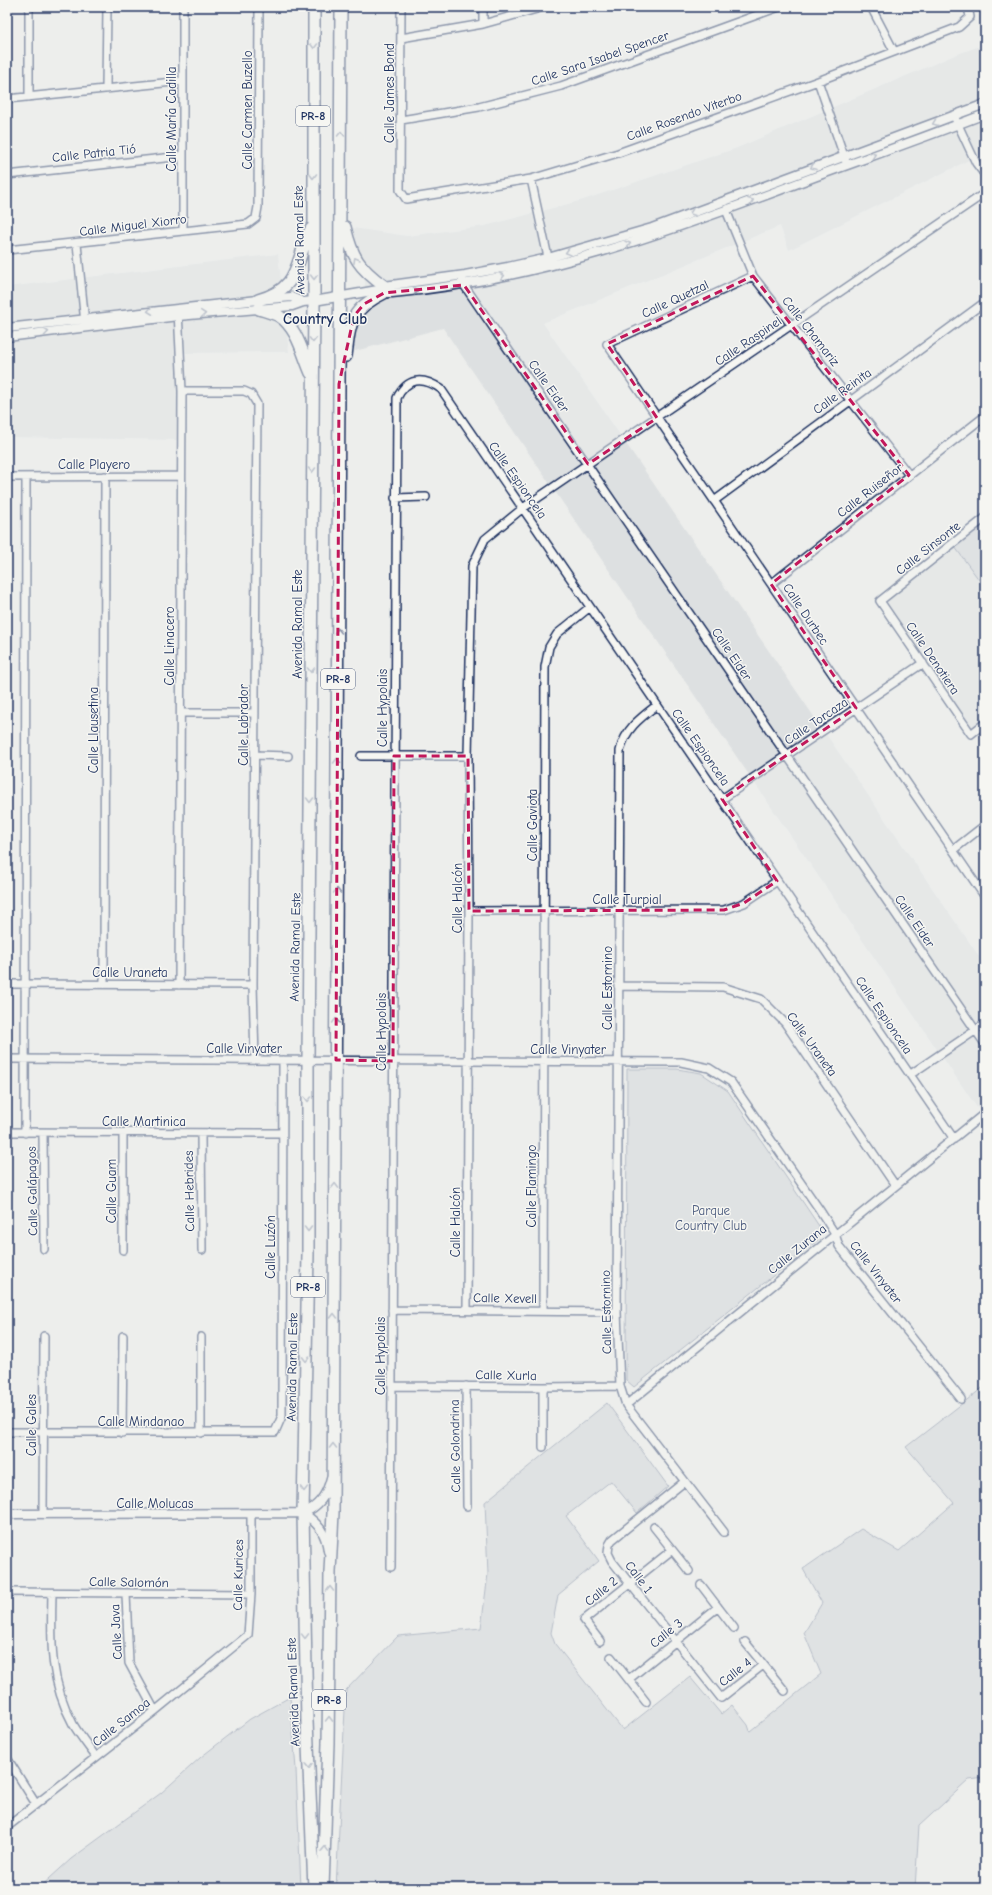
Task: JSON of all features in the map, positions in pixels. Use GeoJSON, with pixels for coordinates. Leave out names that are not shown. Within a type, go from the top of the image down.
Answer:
{"type":"FeatureCollection","features":[{"type":"Feature","properties":{"kind":"main road","name":"Avenida Ramal Este"},"geometry":{"type":"LineString","coordinates":[[314,7],[314,301],[312,376],[308,1254],[303,1514],[307,1721],[314,1888]]}},
{"type":"Feature","properties":{"kind":"main road","name":"PR-8"},"geometry":{"type":"LineString","coordinates":[[323,1888],[329,1736],[330,1572],[333,1472],[341,7]]}},
{"type":"Feature","properties":{"kind":"main road"},"geometry":{"type":"LineString","coordinates":[[339,384],[354,316],[364,304],[382,290],[356,261],[340,215]]}},
{"type":"Feature","properties":{"kind":"main road"},"geometry":{"type":"LineString","coordinates":[[258,304],[273,296],[291,281],[313,225]]}},
{"type":"Feature","properties":{"kind":"main road"},"geometry":{"type":"LineString","coordinates":[[258,304],[278,316],[289,325],[298,341],[312,376]]}},
{"type":"Feature","properties":{"kind":"street"},"geometry":{"type":"LineString","coordinates":[[29,7],[29,97]]}},
{"type":"Feature","properties":{"kind":"street"},"geometry":{"type":"LineString","coordinates":[[106,88],[107,7]]}},
{"type":"Feature","properties":{"kind":"street","name":"Calle María Cadilla"},"geometry":{"type":"LineString","coordinates":[[183,7],[183,230]]}},
{"type":"Feature","properties":{"kind":"street","name":"Calle Carmen Buzello"},"geometry":{"type":"LineString","coordinates":[[257,214],[259,7]]}},
{"type":"Feature","properties":{"kind":"street","name":"Calle James Bond"},"geometry":{"type":"LineString","coordinates":[[400,179],[401,7]]}},
{"type":"Feature","properties":{"kind":"street"},"geometry":{"type":"LineString","coordinates":[[483,7],[483,24]]}},
{"type":"Feature","properties":{"kind":"street"},"geometry":{"type":"LineString","coordinates":[[401,38],[483,24],[544,7]]}},
{"type":"Feature","properties":{"kind":"street","name":"Calle Sara Isabel Spencer"},"geometry":{"type":"LineString","coordinates":[[401,120],[479,107],[561,86],[779,7]]}},
{"type":"Feature","properties":{"kind":"street"},"geometry":{"type":"LineString","coordinates":[[871,7],[894,51]]}},
{"type":"Feature","properties":{"kind":"street","name":"Calle Rosendo Viterbo"},"geometry":{"type":"LineString","coordinates":[[400,179],[400,190],[406,199],[531,179],[618,153],[959,27],[970,17],[968,7]]}},
{"type":"Feature","properties":{"kind":"street"},"geometry":{"type":"LineString","coordinates":[[818,80],[847,165]]}},
{"type":"Feature","properties":{"kind":"street"},"geometry":{"type":"LineString","coordinates":[[7,99],[183,81]]}},
{"type":"Feature","properties":{"kind":"street"},"geometry":{"type":"LineString","coordinates":[[7,328],[85,319],[258,304],[291,297],[303,302],[314,301],[382,290],[548,258],[652,228],[985,104]]}},
{"type":"Feature","properties":{"kind":"street"},"geometry":{"type":"LineString","coordinates":[[382,290],[464,285],[550,266],[638,241],[985,114]]}},
{"type":"Feature","properties":{"kind":"street"},"geometry":{"type":"LineString","coordinates":[[954,116],[976,163],[985,175]]}},
{"type":"Feature","properties":{"kind":"street","name":"Calle Patria Tió"},"geometry":{"type":"LineString","coordinates":[[7,175],[183,156]]}},
{"type":"Feature","properties":{"kind":"street"},"geometry":{"type":"LineString","coordinates":[[531,179],[550,266]]}},
{"type":"Feature","properties":{"kind":"street","name":"Calle Raspinel"},"geometry":{"type":"LineString","coordinates":[[523,508],[985,193]]}},
{"type":"Feature","properties":{"kind":"street","name":"Calle Chamariz"},"geometry":{"type":"LineString","coordinates":[[726,210],[753,276],[909,475]]}},
{"type":"Feature","properties":{"kind":"street","name":"Calle Miguel Xiorro"},"geometry":{"type":"LineString","coordinates":[[7,250],[77,244],[183,230],[248,224],[256,218],[257,214]]}},
{"type":"Feature","properties":{"kind":"street"},"geometry":{"type":"LineString","coordinates":[[77,244],[86,328]]}},
{"type":"Feature","properties":{"kind":"street","name":"Calle Eider"},"geometry":{"type":"LineString","coordinates":[[461,275],[464,285],[985,1044]]}},
{"type":"Feature","properties":{"kind":"street","name":"Calle Quetzal"},"geometry":{"type":"LineString","coordinates":[[607,344],[753,276]]}},
{"type":"Feature","properties":{"kind":"street","name":"Calle Reinita"},"geometry":{"type":"LineString","coordinates":[[714,501],[850,400],[985,303]]}},
{"type":"Feature","properties":{"kind":"street"},"geometry":{"type":"LineString","coordinates":[[7,337],[86,328],[178,312]]}},
{"type":"Feature","properties":{"kind":"street","name":"Calle Linacero"},"geometry":{"type":"LineString","coordinates":[[178,312],[182,391],[179,985]]}},
{"type":"Feature","properties":{"kind":"street","name":"Calle Durbec"},"geometry":{"type":"LineString","coordinates":[[607,344],[985,897]]}},
{"type":"Feature","properties":{"kind":"street","name":"Calle Hypolais"},"geometry":{"type":"LineString","coordinates":[[391,1566],[395,498],[397,398],[401,390],[409,383],[421,380]]}},
{"type":"Feature","properties":{"kind":"street","name":"Calle Espioncela"},"geometry":{"type":"LineString","coordinates":[[421,380],[432,383],[441,389],[954,1139]]}},
{"type":"Feature","properties":{"kind":"street","name":"Calle Labrador"},"geometry":{"type":"LineString","coordinates":[[182,391],[244,391],[251,394],[257,404],[253,985],[255,1060]]}},
{"type":"Feature","properties":{"kind":"street","name":"Calle Ruiseñor"},"geometry":{"type":"LineString","coordinates":[[771,584],[985,416]]}},
{"type":"Feature","properties":{"kind":"street","name":"Calle Llausetina"},"geometry":{"type":"LineString","coordinates":[[104,984],[105,476]]}},
{"type":"Feature","properties":{"kind":"street","name":"Calle Playero"},"geometry":{"type":"LineString","coordinates":[[7,477],[181,476]]}},
{"type":"Feature","properties":{"kind":"street"},"geometry":{"type":"LineString","coordinates":[[26,477],[26,1132]]}},
{"type":"Feature","properties":{"kind":"street"},"geometry":{"type":"LineString","coordinates":[[395,498],[426,497]]}},
{"type":"Feature","properties":{"kind":"street","name":"Calle Halcón"},"geometry":{"type":"LineString","coordinates":[[467,1310],[469,911],[468,756],[472,566],[485,538],[523,508]]}},
{"type":"Feature","properties":{"kind":"street","name":"Calle Sinsonte"},"geometry":{"type":"LineString","coordinates":[[885,596],[985,518]]}},
{"type":"Feature","properties":{"kind":"street","name":"Calle Denotiera"},"geometry":{"type":"LineString","coordinates":[[885,596],[880,601],[971,734],[985,723]]}},
{"type":"Feature","properties":{"kind":"street","name":"Calle Gaviota"},"geometry":{"type":"LineString","coordinates":[[543,1061],[545,667],[549,647],[557,634],[590,607]]}},
{"type":"Feature","properties":{"kind":"street","name":"Calle Torcaza"},"geometry":{"type":"LineString","coordinates":[[722,799],[922,663]]}},
{"type":"Feature","properties":{"kind":"street","name":"Calle Estornino"},"geometry":{"type":"LineString","coordinates":[[657,705],[634,723],[623,740],[620,751],[617,1312],[620,1386],[626,1405],[724,1532]]}},
{"type":"Feature","properties":{"kind":"street"},"geometry":{"type":"LineString","coordinates":[[181,713],[255,713]]}},
{"type":"Feature","properties":{"kind":"street"},"geometry":{"type":"LineString","coordinates":[[255,755],[288,756]]}},
{"type":"Feature","properties":{"kind":"street"},"geometry":{"type":"LineString","coordinates":[[361,756],[468,756]]}},
{"type":"Feature","properties":{"kind":"street"},"geometry":{"type":"LineString","coordinates":[[953,850],[985,825]]}},
{"type":"Feature","properties":{"kind":"street","name":"Calle Turpial"},"geometry":{"type":"LineString","coordinates":[[469,911],[724,910],[744,903],[777,880]]}},
{"type":"Feature","properties":{"kind":"street","name":"Calle Uraneta"},"geometry":{"type":"LineString","coordinates":[[7,984],[253,985]]}},
{"type":"Feature","properties":{"kind":"street","name":"Calle Uraneta"},"geometry":{"type":"LineString","coordinates":[[618,986],[724,987],[761,999],[785,1023],[895,1185]]}},
{"type":"Feature","properties":{"kind":"street"},"geometry":{"type":"LineString","coordinates":[[910,1074],[985,1024]]}},
{"type":"Feature","properties":{"kind":"street","name":"Calle Vinyater"},"geometry":{"type":"LineString","coordinates":[[7,1059],[619,1061],[681,1062],[710,1068],[731,1082],[835,1234],[839,1246],[961,1399]]}},
{"type":"Feature","properties":{"kind":"street","name":"Calle Luzón"},"geometry":{"type":"LineString","coordinates":[[275,1432],[282,1416],[283,1060]]}},
{"type":"Feature","properties":{"kind":"street","name":"Calle Flamingo"},"geometry":{"type":"LineString","coordinates":[[543,1061],[543,1311]]}},
{"type":"Feature","properties":{"kind":"street","name":"Calle Zurana"},"geometry":{"type":"LineString","coordinates":[[626,1405],[985,1113]]}},
{"type":"Feature","properties":{"kind":"street","name":"Calle Martinica"},"geometry":{"type":"LineString","coordinates":[[7,1132],[282,1133]]}},
{"type":"Feature","properties":{"kind":"street","name":"Calle Galápagos"},"geometry":{"type":"LineString","coordinates":[[43,1132],[44,1249]]}},
{"type":"Feature","properties":{"kind":"street","name":"Calle Guam"},"geometry":{"type":"LineString","coordinates":[[123,1133],[124,1250]]}},
{"type":"Feature","properties":{"kind":"street","name":"Calle Hebrides"},"geometry":{"type":"LineString","coordinates":[[201,1133],[202,1250]]}},
{"type":"Feature","properties":{"kind":"street","name":"Calle Xevell"},"geometry":{"type":"LineString","coordinates":[[392,1310],[617,1312]]}},
{"type":"Feature","properties":{"kind":"street","name":"Calle Gales"},"geometry":{"type":"LineString","coordinates":[[43,1514],[44,1336]]}},
{"type":"Feature","properties":{"kind":"street"},"geometry":{"type":"LineString","coordinates":[[122,1433],[123,1336]]}},
{"type":"Feature","properties":{"kind":"street"},"geometry":{"type":"LineString","coordinates":[[201,1337],[201,1433]]}},
{"type":"Feature","properties":{"kind":"street","name":"Calle Xurla"},"geometry":{"type":"LineString","coordinates":[[392,1386],[543,1388],[620,1386]]}},
{"type":"Feature","properties":{"kind":"street","name":"Calle Golondrina"},"geometry":{"type":"LineString","coordinates":[[466,1386],[467,1506]]}},
{"type":"Feature","properties":{"kind":"street"},"geometry":{"type":"LineString","coordinates":[[543,1388],[543,1447]]}},
{"type":"Feature","properties":{"kind":"street","name":"Calle Mindanao"},"geometry":{"type":"LineString","coordinates":[[7,1432],[275,1432]]}},
{"type":"Feature","properties":{"kind":"street"},"geometry":{"type":"LineString","coordinates":[[303,1514],[312,1510],[319,1504],[328,1489],[333,1472]]}},
{"type":"Feature","properties":{"kind":"street","name":"Calle 1"},"geometry":{"type":"LineString","coordinates":[[684,1482],[612,1540],[609,1545],[608,1553],[629,1584],[720,1698]]}},
{"type":"Feature","properties":{"kind":"street","name":"Calle Molucas"},"geometry":{"type":"LineString","coordinates":[[7,1514],[303,1514]]}},
{"type":"Feature","properties":{"kind":"street"},"geometry":{"type":"LineString","coordinates":[[303,1514],[317,1523],[322,1530],[327,1544],[330,1572]]}},
{"type":"Feature","properties":{"kind":"street","name":"Calle Kurices"},"geometry":{"type":"LineString","coordinates":[[248,1635],[251,1594],[251,1515]]}},
{"type":"Feature","properties":{"kind":"street"},"geometry":{"type":"LineString","coordinates":[[654,1527],[689,1571]]}},
{"type":"Feature","properties":{"kind":"street","name":"Calle 2"},"geometry":{"type":"LineString","coordinates":[[600,1641],[584,1620],[672,1550]]}},
{"type":"Feature","properties":{"kind":"street"},"geometry":{"type":"LineString","coordinates":[[701,1585],[734,1628]]}},
{"type":"Feature","properties":{"kind":"street","name":"Calle Salomón"},"geometry":{"type":"LineString","coordinates":[[7,1592],[251,1594]]}},
{"type":"Feature","properties":{"kind":"street"},"geometry":{"type":"LineString","coordinates":[[52,1593],[51,1651],[56,1681],[73,1724],[96,1757]]}},
{"type":"Feature","properties":{"kind":"street","name":"Calle Java"},"geometry":{"type":"LineString","coordinates":[[126,1594],[128,1663],[155,1711]]}},
{"type":"Feature","properties":{"kind":"street","name":"Calle 3"},"geometry":{"type":"LineString","coordinates":[[629,1678],[718,1607]]}},
{"type":"Feature","properties":{"kind":"street","name":"Calle Samoa"},"geometry":{"type":"LineString","coordinates":[[7,1827],[155,1711],[248,1635]]}},
{"type":"Feature","properties":{"kind":"street","name":"Calle 4"},"geometry":{"type":"LineString","coordinates":[[745,1642],[785,1691]]}},
{"type":"Feature","properties":{"kind":"street"},"geometry":{"type":"LineString","coordinates":[[611,1657],[629,1678],[646,1702]]}},
{"type":"Feature","properties":{"kind":"street","name":"Calle 4"},"geometry":{"type":"LineString","coordinates":[[720,1698],[763,1665]]}},
{"type":"Feature","properties":{"kind":"street"},"geometry":{"type":"LineString","coordinates":[[7,1758],[36,1804]]}},
{"type":"Feature","properties":{"kind":"highlighted area"},"geometry":{"type":"Polygon","coordinates":[[[753,276],[909,475],[771,584],[856,708],[722,799],[777,881],[744,903],[724,910],[469,911],[468,756],[394,756],[393,1061],[336,1060],[339,384],[354,316],[364,304],[384,293],[464,285],[588,464],[657,418],[607,344],[753,276]]]}},
{"type":"Feature","properties":{"kind":"shaded area"},"geometry":{"type":"Polygon","coordinates":[[[985,44],[985,152],[789,250],[780,226],[543,323],[985,965],[985,1113],[982,1115],[443,328],[355,351],[350,329],[365,286],[364,271],[346,227],[407,236],[485,226],[583,200],[737,148],[955,55],[985,44]]]}},
{"type":"Feature","properties":{"kind":"shaded area"},"geometry":{"type":"Polygon","coordinates":[[[278,254],[289,352],[176,353],[179,440],[7,437],[7,287],[278,254]]]}},
{"type":"Feature","properties":{"kind":"shaded area"},"geometry":{"type":"Polygon","coordinates":[[[952,543],[985,588],[985,723],[971,734],[880,601],[952,543]]]}},
{"type":"Feature","properties":{"kind":"green space"},"geometry":{"type":"Polygon","coordinates":[[[985,518],[985,588],[952,543],[985,518]]]}},
{"type":"Feature","properties":{"kind":"green space","name":"Parque Country Club"},"geometry":{"type":"Polygon","coordinates":[[[627,1069],[677,1069],[701,1073],[728,1091],[819,1226],[818,1240],[634,1387],[626,1380],[627,1069]]]}},
{"type":"Feature","properties":{"kind":"green space"},"geometry":{"type":"Polygon","coordinates":[[[985,1386],[985,1778],[969,1780],[919,1826],[915,1888],[336,1888],[346,1690],[398,1636],[481,1628],[488,1574],[485,1502],[607,1403],[668,1486],[637,1513],[611,1481],[566,1516],[599,1561],[558,1595],[551,1633],[555,1644],[623,1730],[690,1677],[721,1714],[732,1705],[748,1725],[750,1731],[821,1674],[804,1633],[822,1603],[803,1569],[861,1529],[899,1551],[954,1503],[906,1447],[985,1386]]]}},
{"type":"Feature","properties":{"kind":"green space"},"geometry":{"type":"Polygon","coordinates":[[[290,1697],[296,1769],[301,1888],[39,1888],[71,1859],[161,1793],[201,1757],[250,1719],[290,1697]]]}},
{"type":"Feature","properties":{"kind":"district","name":"Country Club"},"geometry":{"type":"Point","coordinates":[325,319]}}]}
